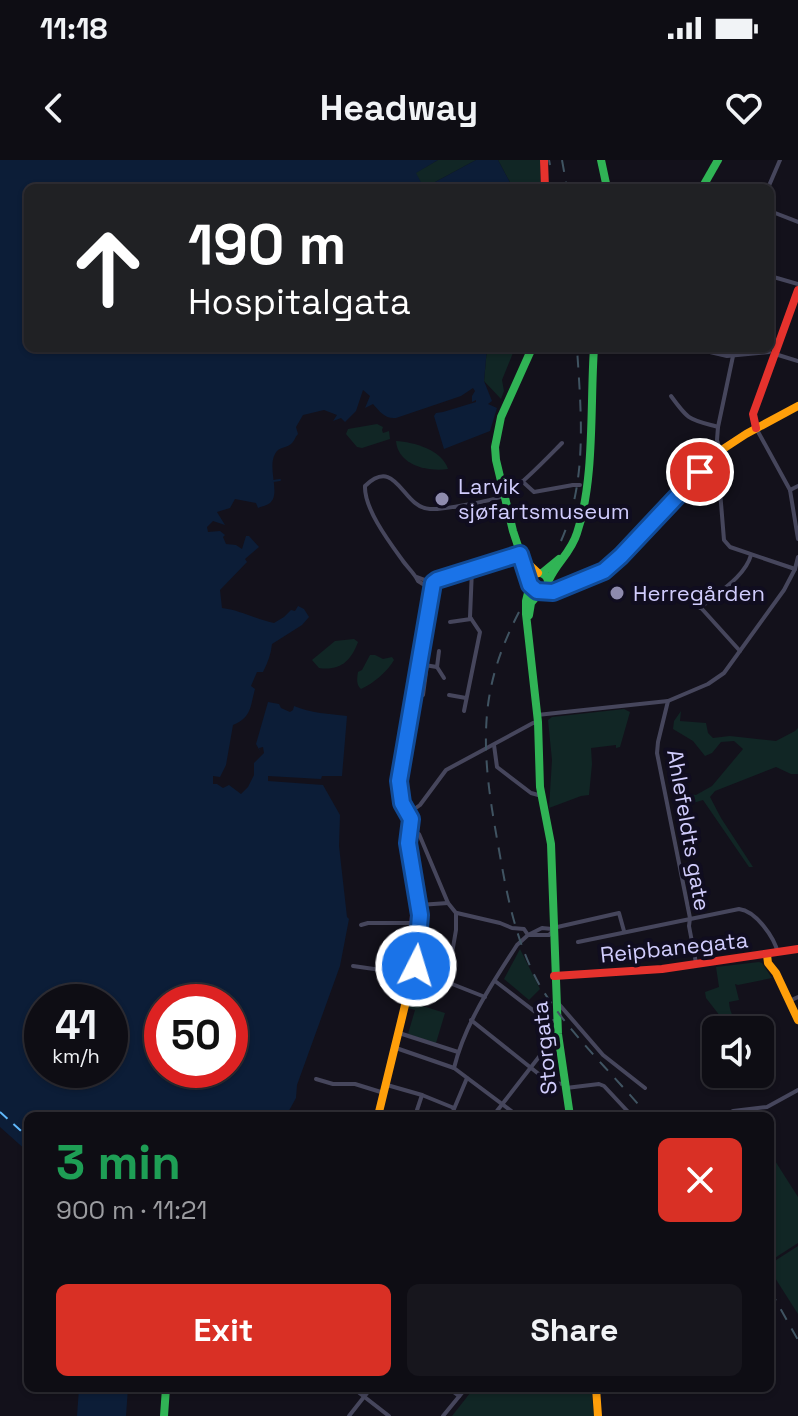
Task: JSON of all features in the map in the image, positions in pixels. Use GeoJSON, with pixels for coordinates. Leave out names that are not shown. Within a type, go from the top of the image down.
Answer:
{"type":"FeatureCollection","features":[{"type":"Feature","properties":{"kind":"main road"},"geometry":{"type":"LineString","coordinates":[[544,160],[545,184]]}},
{"type":"Feature","properties":{"kind":"main road"},"geometry":{"type":"LineString","coordinates":[[601,160],[606,184]]}},
{"type":"Feature","properties":{"kind":"main road"},"geometry":{"type":"LineString","coordinates":[[704,184],[718,160]]}},
{"type":"Feature","properties":{"kind":"main road"},"geometry":{"type":"LineString","coordinates":[[774,348],[798,287]]}},
{"type":"Feature","properties":{"kind":"main road"},"geometry":{"type":"LineString","coordinates":[[530,352],[505,408],[495,442],[505,496],[530,584],[534,590],[543,582]]}},
{"type":"Feature","properties":{"kind":"main road","name":"Storgata"},"geometry":{"type":"LineString","coordinates":[[527,626],[531,603],[575,540],[589,462],[596,352]]}},
{"type":"Feature","properties":{"kind":"main road"},"geometry":{"type":"LineString","coordinates":[[756,428],[752,418],[772,353]]}},
{"type":"Feature","properties":{"kind":"main road"},"geometry":{"type":"LineString","coordinates":[[521,556],[553,592],[604,571],[634,544],[718,452],[756,428],[797,409]]}},
{"type":"Feature","properties":{"kind":"main road"},"geometry":{"type":"LineString","coordinates":[[379,1112],[416,966],[419,909],[408,843],[414,832],[402,803],[399,786],[422,665],[432,586],[472,569],[521,556]]}},
{"type":"Feature","properties":{"kind":"main road"},"geometry":{"type":"LineString","coordinates":[[530,584],[532,576],[543,582]]}},
{"type":"Feature","properties":{"kind":"main road","name":"Storgata"},"geometry":{"type":"LineString","coordinates":[[530,584],[526,601],[527,626],[542,732],[545,767],[542,796],[551,844],[552,969],[569,1112]]}},
{"type":"Feature","properties":{"kind":"main road","name":"Reipbanegata"},"geometry":{"type":"LineString","coordinates":[[554,976],[642,971],[798,949]]}},
{"type":"Feature","properties":{"kind":"main road"},"geometry":{"type":"LineString","coordinates":[[773,954],[768,963],[793,999],[798,1020]]}},
{"type":"Feature","properties":{"kind":"main road"},"geometry":{"type":"LineString","coordinates":[[164,1416],[166,1392]]}},
{"type":"Feature","properties":{"kind":"main road"},"geometry":{"type":"LineString","coordinates":[[596,1392],[598,1416]]}},
{"type":"Feature","properties":{"kind":"street"},"geometry":{"type":"LineString","coordinates":[[770,184],[780,160]]}},
{"type":"Feature","properties":{"kind":"street"},"geometry":{"type":"LineString","coordinates":[[774,213],[798,222]]}},
{"type":"Feature","properties":{"kind":"street"},"geometry":{"type":"LineString","coordinates":[[774,278],[798,287]]}},
{"type":"Feature","properties":{"kind":"street"},"geometry":{"type":"LineString","coordinates":[[708,352],[733,356],[772,353],[798,361]]}},
{"type":"Feature","properties":{"kind":"street"},"geometry":{"type":"LineString","coordinates":[[733,356],[717,440],[724,540],[730,547],[795,569]]}},
{"type":"Feature","properties":{"kind":"street"},"geometry":{"type":"LineString","coordinates":[[671,396],[691,419],[718,427]]}},
{"type":"Feature","properties":{"kind":"street"},"geometry":{"type":"LineString","coordinates":[[756,428],[790,490],[798,539]]}},
{"type":"Feature","properties":{"kind":"street"},"geometry":{"type":"LineString","coordinates":[[432,586],[417,577],[383,532],[365,494],[365,486],[376,478],[391,478],[418,505],[428,509],[505,496],[562,443]]}},
{"type":"Feature","properties":{"kind":"street"},"geometry":{"type":"LineString","coordinates":[[522,481],[534,492],[581,486]]}},
{"type":"Feature","properties":{"kind":"street"},"geometry":{"type":"LineString","coordinates":[[790,490],[798,486]]}},
{"type":"Feature","properties":{"kind":"street"},"geometry":{"type":"LineString","coordinates":[[700,608],[736,578],[750,561],[751,555]]}},
{"type":"Feature","properties":{"kind":"street"},"geometry":{"type":"LineString","coordinates":[[408,813],[420,805],[446,770],[538,719],[668,701],[717,678],[784,590],[798,557]]}},
{"type":"Feature","properties":{"kind":"street"},"geometry":{"type":"LineString","coordinates":[[464,711],[480,632],[471,619],[472,569]]}},
{"type":"Feature","properties":{"kind":"street"},"geometry":{"type":"LineString","coordinates":[[693,599],[740,651]]}},
{"type":"Feature","properties":{"kind":"street"},"geometry":{"type":"LineString","coordinates":[[450,622],[471,619]]}},
{"type":"Feature","properties":{"kind":"street"},"geometry":{"type":"LineString","coordinates":[[439,651],[437,667],[444,678]]}},
{"type":"Feature","properties":{"kind":"street"},"geometry":{"type":"LineString","coordinates":[[423,695],[422,665],[437,667]]}},
{"type":"Feature","properties":{"kind":"street"},"geometry":{"type":"LineString","coordinates":[[449,695],[466,698]]}},
{"type":"Feature","properties":{"kind":"street","name":"Ahlefeldts gate"},"geometry":{"type":"LineString","coordinates":[[668,701],[657,753],[690,918],[696,965]]}},
{"type":"Feature","properties":{"kind":"street"},"geometry":{"type":"LineString","coordinates":[[494,745],[497,767],[520,786],[542,796]]}},
{"type":"Feature","properties":{"kind":"street"},"geometry":{"type":"LineString","coordinates":[[414,832],[448,903],[456,913],[524,929],[528,935]]}},
{"type":"Feature","properties":{"kind":"street"},"geometry":{"type":"LineString","coordinates":[[417,905],[448,903]]}},
{"type":"Feature","properties":{"kind":"street"},"geometry":{"type":"LineString","coordinates":[[578,942],[745,909],[776,944],[773,954]]}},
{"type":"Feature","properties":{"kind":"street"},"geometry":{"type":"LineString","coordinates":[[447,982],[456,913]]}},
{"type":"Feature","properties":{"kind":"street"},"geometry":{"type":"LineString","coordinates":[[454,1068],[471,1020],[522,939],[542,928],[551,930],[619,913],[625,932]]}},
{"type":"Feature","properties":{"kind":"street"},"geometry":{"type":"LineString","coordinates":[[361,925],[417,922]]}},
{"type":"Feature","properties":{"kind":"street"},"geometry":{"type":"LineString","coordinates":[[353,966],[447,982],[485,997]]}},
{"type":"Feature","properties":{"kind":"street"},"geometry":{"type":"LineString","coordinates":[[495,981],[547,1021],[557,1021]]}},
{"type":"Feature","properties":{"kind":"street"},"geometry":{"type":"LineString","coordinates":[[556,1001],[603,1055],[645,1088]]}},
{"type":"Feature","properties":{"kind":"street"},"geometry":{"type":"LineString","coordinates":[[471,1020],[550,1083],[565,1086],[599,1084],[628,1112]]}},
{"type":"Feature","properties":{"kind":"street"},"geometry":{"type":"LineString","coordinates":[[399,1033],[458,1052]]}},
{"type":"Feature","properties":{"kind":"street"},"geometry":{"type":"LineString","coordinates":[[496,1112],[551,1039]]}},
{"type":"Feature","properties":{"kind":"street"},"geometry":{"type":"LineString","coordinates":[[396,1048],[454,1068],[513,1112]]}},
{"type":"Feature","properties":{"kind":"street"},"geometry":{"type":"LineString","coordinates":[[452,1112],[467,1078]]}},
{"type":"Feature","properties":{"kind":"street"},"geometry":{"type":"LineString","coordinates":[[316,1079],[333,1084],[355,1084],[422,1095],[454,1108]]}},
{"type":"Feature","properties":{"kind":"street"},"geometry":{"type":"LineString","coordinates":[[731,1112],[767,1107],[798,1090]]}},
{"type":"Feature","properties":{"kind":"street"},"geometry":{"type":"LineString","coordinates":[[416,1112],[422,1095]]}},
{"type":"Feature","properties":{"kind":"street"},"geometry":{"type":"LineString","coordinates":[[358,1392],[389,1416]]}},
{"type":"Feature","properties":{"kind":"street"},"geometry":{"type":"LineString","coordinates":[[349,1416],[368,1392]]}},
{"type":"Feature","properties":{"kind":"street"},"geometry":{"type":"LineString","coordinates":[[454,1392],[459,1396]]}},
{"type":"Feature","properties":{"kind":"street"},"geometry":{"type":"LineString","coordinates":[[443,1416],[462,1392]]}},
{"type":"Feature","properties":{"kind":"green space"},"geometry":{"type":"Polygon","coordinates":[[[438,160],[476,160],[431,184],[422,184],[415,173],[438,160]]]}},
{"type":"Feature","properties":{"kind":"green space"},"geometry":{"type":"Polygon","coordinates":[[[498,160],[540,160],[541,184],[511,184],[498,160]]]}},
{"type":"Feature","properties":{"kind":"green space"},"geometry":{"type":"Polygon","coordinates":[[[487,352],[513,352],[502,380],[504,391],[501,399],[484,381],[487,352]]]}},
{"type":"Feature","properties":{"kind":"green space"},"geometry":{"type":"Polygon","coordinates":[[[377,424],[383,427],[383,433],[389,431],[390,439],[362,448],[357,447],[346,434],[348,429],[377,424]]]}},
{"type":"Feature","properties":{"kind":"green space"},"geometry":{"type":"Polygon","coordinates":[[[396,441],[419,445],[434,452],[448,469],[415,465],[402,456],[396,441]]]}},
{"type":"Feature","properties":{"kind":"green space"},"geometry":{"type":"Polygon","coordinates":[[[354,639],[358,642],[352,654],[339,666],[319,668],[312,660],[335,641],[354,639]]]}},
{"type":"Feature","properties":{"kind":"green space"},"geometry":{"type":"Polygon","coordinates":[[[370,655],[383,659],[392,657],[394,660],[380,677],[361,689],[358,672],[370,655]]]}},
{"type":"Feature","properties":{"kind":"green space"},"geometry":{"type":"Polygon","coordinates":[[[624,709],[630,712],[620,747],[591,748],[589,795],[549,808],[552,760],[548,720],[624,709]]]}},
{"type":"Feature","properties":{"kind":"green space"},"geometry":{"type":"Polygon","coordinates":[[[681,711],[680,721],[706,723],[708,733],[713,738],[730,736],[776,741],[798,728],[798,774],[776,767],[715,791],[710,797],[753,867],[749,867],[703,800],[693,803],[687,811],[682,793],[696,795],[712,786],[743,749],[734,741],[721,742],[705,756],[693,741],[673,729],[681,711]]]}},
{"type":"Feature","properties":{"kind":"green space"},"geometry":{"type":"Polygon","coordinates":[[[520,949],[540,989],[529,1000],[504,979],[520,949]]]}},
{"type":"Feature","properties":{"kind":"green space"},"geometry":{"type":"Polygon","coordinates":[[[759,962],[772,978],[735,984],[739,1000],[729,1002],[734,1016],[720,1016],[705,992],[719,987],[716,967],[759,962]]]}},
{"type":"Feature","properties":{"kind":"green space"},"geometry":{"type":"Polygon","coordinates":[[[410,1002],[445,1013],[436,1043],[408,1034],[415,1010],[408,1008],[410,1002]]]}},
{"type":"Feature","properties":{"kind":"green space"},"geometry":{"type":"Polygon","coordinates":[[[774,1159],[798,1197],[798,1243],[774,1258],[774,1159]]]}},
{"type":"Feature","properties":{"kind":"green space"},"geometry":{"type":"Polygon","coordinates":[[[798,1246],[798,1314],[774,1276],[774,1261],[798,1246]]]}},
{"type":"Feature","properties":{"kind":"green space"},"geometry":{"type":"Polygon","coordinates":[[[471,1392],[591,1392],[594,1416],[452,1416],[471,1392]]]}},
{"type":"Feature","properties":{"kind":"water"},"geometry":{"type":"Polygon","coordinates":[[[0,160],[438,160],[416,173],[422,184],[24,184],[24,352],[487,352],[484,381],[492,401],[488,404],[497,408],[490,431],[444,449],[434,416],[476,402],[472,402],[473,388],[461,396],[396,418],[386,416],[373,404],[365,408],[370,396],[363,390],[356,411],[345,422],[341,418],[333,421],[337,415],[324,410],[303,415],[293,442],[275,454],[272,466],[274,494],[270,503],[258,508],[256,503],[235,499],[230,508],[217,512],[225,525],[213,521],[207,527],[208,532],[220,531],[225,535],[226,544],[242,549],[246,536],[249,536],[259,547],[220,590],[222,608],[274,623],[298,606],[309,617],[272,644],[263,672],[257,672],[251,686],[255,689],[249,711],[244,719],[233,725],[226,765],[220,777],[213,776],[213,784],[223,788],[229,785],[241,794],[248,787],[254,775],[254,763],[264,753],[263,747],[259,748],[260,751],[256,744],[268,702],[279,704],[290,712],[294,706],[347,716],[342,776],[322,776],[321,779],[268,776],[268,781],[323,785],[340,815],[339,846],[349,919],[340,966],[297,1085],[296,1098],[288,1112],[24,1112],[24,1148],[0,1127],[0,160]]]}},
{"type":"Feature","properties":{"kind":"water"},"geometry":{"type":"Polygon","coordinates":[[[476,160],[498,160],[511,184],[431,184],[476,160]]]}},
{"type":"Feature","properties":{"kind":"water"},"geometry":{"type":"Polygon","coordinates":[[[79,1392],[128,1392],[126,1416],[77,1416],[79,1392]]]}},
{"type":"Feature","properties":{"kind":"waterway"},"geometry":{"type":"LineString","coordinates":[[273,481],[280,480]]}},
{"type":"Feature","properties":{"kind":"ferry route"},"geometry":{"type":"LineString","coordinates":[[0,1112],[24,1133]]}},
{"type":"Feature","properties":{"kind":"railway"},"geometry":{"type":"LineString","coordinates":[[549,160],[550,165]]}},
{"type":"Feature","properties":{"kind":"railway"},"geometry":{"type":"LineString","coordinates":[[562,160],[566,184]]}},
{"type":"Feature","properties":{"kind":"railway"},"geometry":{"type":"LineString","coordinates":[[561,541],[570,518],[579,470],[581,421],[577,352]]}},
{"type":"Feature","properties":{"kind":"railway"},"geometry":{"type":"LineString","coordinates":[[519,612],[494,675],[486,736],[493,812],[513,918],[531,968],[551,1002],[644,1112]]}},
{"type":"Feature","properties":{"kind":"railway"},"geometry":{"type":"LineString","coordinates":[[774,1297],[798,1340]]}},
{"type":"Feature","properties":{"kind":"traffic: fast"},"geometry":{"type":"LineString","coordinates":[[601,160],[606,184]]}},
{"type":"Feature","properties":{"kind":"traffic: fast"},"geometry":{"type":"LineString","coordinates":[[704,184],[718,160]]}},
{"type":"Feature","properties":{"kind":"traffic: fast"},"geometry":{"type":"LineString","coordinates":[[530,352],[501,417],[495,447],[513,531],[530,582]]}},
{"type":"Feature","properties":{"kind":"traffic: fast"},"geometry":{"type":"LineString","coordinates":[[549,580],[574,540],[583,512],[589,466],[594,352]]}},
{"type":"Feature","properties":{"kind":"traffic: fast"},"geometry":{"type":"LineString","coordinates":[[542,573],[559,559]]}},
{"type":"Feature","properties":{"kind":"traffic: fast"},"geometry":{"type":"LineString","coordinates":[[535,573],[543,573],[548,582],[546,589],[535,591],[530,586],[530,578],[535,573]]}},
{"type":"Feature","properties":{"kind":"traffic: fast"},"geometry":{"type":"LineString","coordinates":[[549,584],[560,588]]}},
{"type":"Feature","properties":{"kind":"traffic: fast"},"geometry":{"type":"LineString","coordinates":[[530,585],[526,614],[538,722],[540,787],[551,844],[558,1034],[569,1112]]}},
{"type":"Feature","properties":{"kind":"traffic: fast"},"geometry":{"type":"LineString","coordinates":[[529,615],[531,603],[540,592]]}},
{"type":"Feature","properties":{"kind":"traffic: fast"},"geometry":{"type":"LineString","coordinates":[[164,1416],[166,1392]]}},
{"type":"Feature","properties":{"kind":"traffic: slow"},"geometry":{"type":"LineString","coordinates":[[543,591],[571,586],[614,562],[720,451],[798,406]]}},
{"type":"Feature","properties":{"kind":"traffic: slow"},"geometry":{"type":"LineString","coordinates":[[523,559],[538,573]]}},
{"type":"Feature","properties":{"kind":"traffic: slow"},"geometry":{"type":"LineString","coordinates":[[379,1112],[417,956],[420,915],[408,843],[411,819],[402,803],[399,781],[411,687],[419,657]]}},
{"type":"Feature","properties":{"kind":"traffic: slow"},"geometry":{"type":"LineString","coordinates":[[767,955],[768,963],[776,973],[798,1020]]}},
{"type":"Feature","properties":{"kind":"traffic: slow"},"geometry":{"type":"LineString","coordinates":[[596,1392],[598,1416]]}},
{"type":"Feature","properties":{"kind":"traffic: jam"},"geometry":{"type":"LineString","coordinates":[[544,160],[545,184]]}},
{"type":"Feature","properties":{"kind":"traffic: jam"},"geometry":{"type":"LineString","coordinates":[[756,428],[753,414],[798,290]]}},
{"type":"Feature","properties":{"kind":"traffic: jam"},"geometry":{"type":"LineString","coordinates":[[419,657],[431,586],[437,580],[520,554]]}},
{"type":"Feature","properties":{"kind":"traffic: jam"},"geometry":{"type":"LineString","coordinates":[[412,969],[417,905]]}},
{"type":"Feature","properties":{"kind":"traffic: jam"},"geometry":{"type":"LineString","coordinates":[[554,976],[662,969],[798,949]]}},
{"type":"Feature","properties":{"kind":"place","name":"Larvik sjøfartsmuseum"},"geometry":{"type":"Point","coordinates":[442,499]}},
{"type":"Feature","properties":{"kind":"place","name":"Herregården"},"geometry":{"type":"Point","coordinates":[617,593]}},
{"type":"Feature","properties":{"kind":"route"},"geometry":{"type":"LineString","coordinates":[[416,966],[420,915],[407,838],[411,819],[402,803],[399,781],[431,586],[437,580],[520,554],[530,585],[537,591],[553,592],[604,571],[700,472]]}}]}
